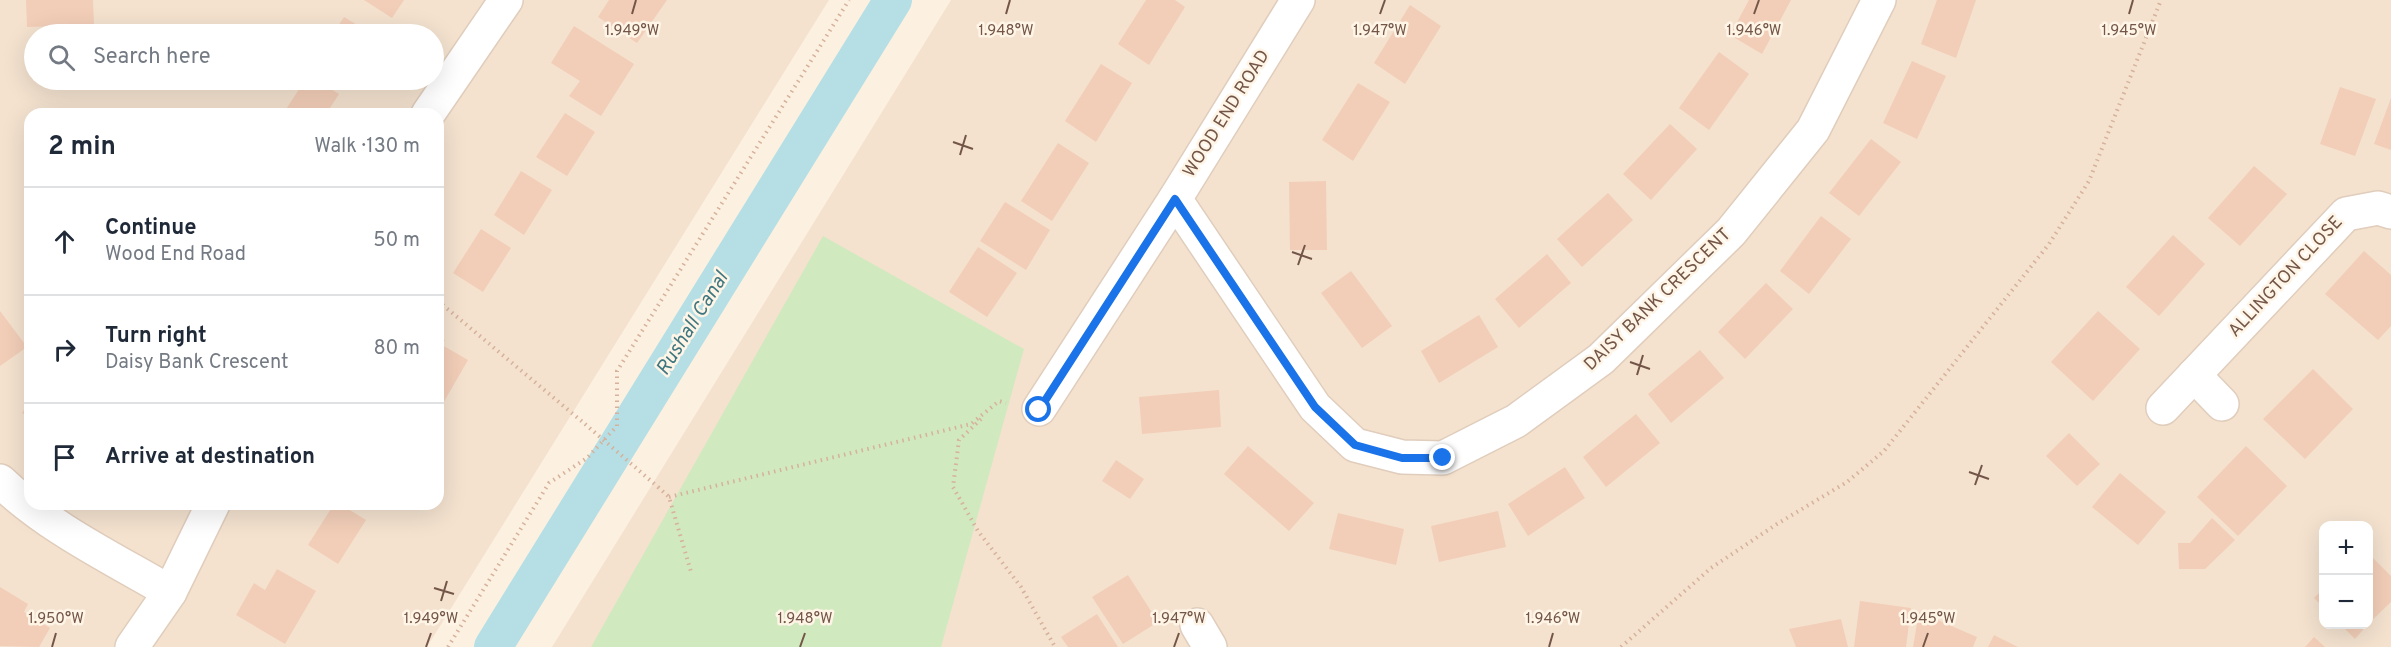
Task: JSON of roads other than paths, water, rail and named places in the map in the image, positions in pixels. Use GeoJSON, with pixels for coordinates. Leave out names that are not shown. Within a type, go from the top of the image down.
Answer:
{"type":"FeatureCollection","features":[{"type":"Feature","properties":{"kind":"street"},"geometry":{"type":"LineString","coordinates":[[432,108],[506,0]]}},
{"type":"Feature","properties":{"kind":"street","name":"WOOD END ROAD"},"geometry":{"type":"LineString","coordinates":[[1039,410],[1175,199],[1298,0]]}},
{"type":"Feature","properties":{"kind":"street","name":"DAISY BANK CRESCENT"},"geometry":{"type":"LineString","coordinates":[[1175,199],[1315,407],[1355,445],[1402,458],[1443,458],[1516,421],[1601,359],[1731,232],[1813,130],[1879,0]]}},
{"type":"Feature","properties":{"kind":"street","name":"ALLINGTON CLOSE"},"geometry":{"type":"LineString","coordinates":[[2163,408],[2346,214],[2378,208],[2391,212]]}},
{"type":"Feature","properties":{"kind":"street"},"geometry":{"type":"LineString","coordinates":[[2194,375],[2222,404]]}},
{"type":"Feature","properties":{"kind":"street"},"geometry":{"type":"LineString","coordinates":[[0,481],[24,502]]}},
{"type":"Feature","properties":{"kind":"street"},"geometry":{"type":"LineString","coordinates":[[35,510],[60,528],[170,591]]}},
{"type":"Feature","properties":{"kind":"street"},"geometry":{"type":"LineString","coordinates":[[132,647],[170,591],[210,510]]}},
{"type":"Feature","properties":{"kind":"waterway","name":"Rushall Canal"},"geometry":{"type":"LineString","coordinates":[[493,647],[893,0]]}}]}
